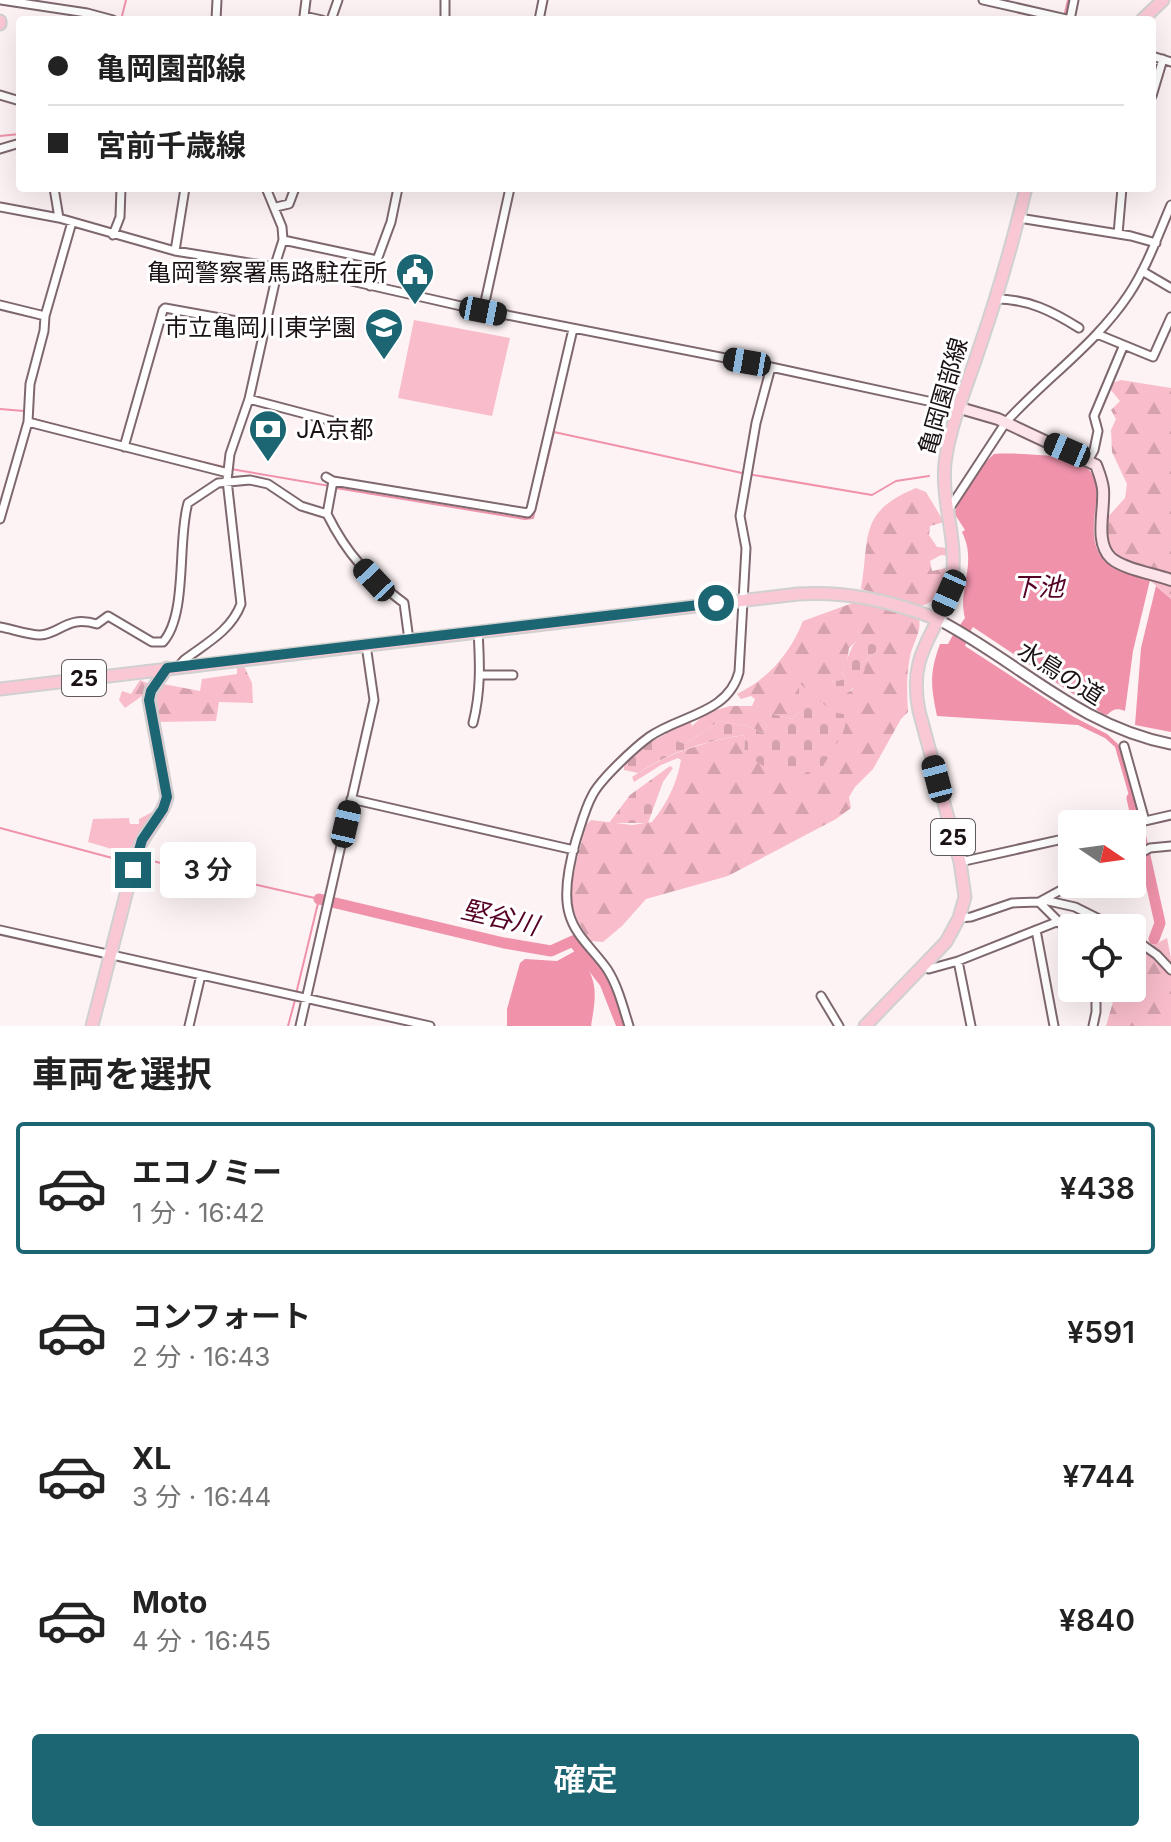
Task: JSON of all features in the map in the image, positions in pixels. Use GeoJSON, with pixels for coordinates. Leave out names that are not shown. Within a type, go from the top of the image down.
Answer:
{"type":"FeatureCollection","features":[{"type":"Feature","properties":{"kind":"main road"},"geometry":{"type":"LineString","coordinates":[[1146,16],[1163,0]]}},
{"type":"Feature","properties":{"kind":"main road","name":"亀岡園部線"},"geometry":{"type":"LineString","coordinates":[[865,1026],[946,942],[959,918],[965,897],[960,862],[915,690],[919,658],[949,593],[953,575],[945,462],[996,299],[1025,192]]}},
{"type":"Feature","properties":{"kind":"main road"},"geometry":{"type":"LineString","coordinates":[[960,408],[1006,422],[1089,459],[1096,465],[1101,477],[1102,538],[1109,557],[1120,564],[1171,580]]}},
{"type":"Feature","properties":{"kind":"main road","name":"25"},"geometry":{"type":"LineString","coordinates":[[0,689],[807,593],[854,594],[937,619]]}},
{"type":"Feature","properties":{"kind":"main road"},"geometry":{"type":"LineString","coordinates":[[92,1026],[142,840],[163,809],[167,797],[149,700],[151,691],[173,668]]}},
{"type":"Feature","properties":{"kind":"street"},"geometry":{"type":"LineString","coordinates":[[1,0],[98,16]]}},
{"type":"Feature","properties":{"kind":"street"},"geometry":{"type":"LineString","coordinates":[[983,0],[1053,16]]}},
{"type":"Feature","properties":{"kind":"street"},"geometry":{"type":"LineString","coordinates":[[1156,87],[1167,61]]}},
{"type":"Feature","properties":{"kind":"street"},"geometry":{"type":"LineString","coordinates":[[55,192],[59,218]]}},
{"type":"Feature","properties":{"kind":"street"},"geometry":{"type":"LineString","coordinates":[[113,235],[120,217],[121,192]]}},
{"type":"Feature","properties":{"kind":"street"},"geometry":{"type":"LineString","coordinates":[[175,251],[184,192]]}},
{"type":"Feature","properties":{"kind":"street"},"geometry":{"type":"LineString","coordinates":[[173,668],[226,628],[237,617],[241,604],[227,477],[230,454],[249,399],[283,240],[276,207],[268,192]]}},
{"type":"Feature","properties":{"kind":"street"},"geometry":{"type":"LineString","coordinates":[[276,207],[289,204],[294,192]]}},
{"type":"Feature","properties":{"kind":"street"},"geometry":{"type":"LineString","coordinates":[[370,286],[397,192]]}},
{"type":"Feature","properties":{"kind":"street"},"geometry":{"type":"LineString","coordinates":[[483,311],[509,192]]}},
{"type":"Feature","properties":{"kind":"street"},"geometry":{"type":"LineString","coordinates":[[1118,234],[1122,192]]}},
{"type":"Feature","properties":{"kind":"street"},"geometry":{"type":"LineString","coordinates":[[947,509],[1006,422],[1097,334],[1129,294],[1166,230],[1171,205]]}},
{"type":"Feature","properties":{"kind":"street"},"geometry":{"type":"LineString","coordinates":[[0,207],[59,218],[175,251],[325,275],[483,311],[771,367],[960,408]]}},
{"type":"Feature","properties":{"kind":"street"},"geometry":{"type":"LineString","coordinates":[[1019,218],[1156,243]]}},
{"type":"Feature","properties":{"kind":"street"},"geometry":{"type":"LineString","coordinates":[[0,519],[4,490],[28,422],[30,384],[55,272],[72,222]]}},
{"type":"Feature","properties":{"kind":"street"},"geometry":{"type":"LineString","coordinates":[[283,240],[377,260]]}},
{"type":"Feature","properties":{"kind":"street"},"geometry":{"type":"LineString","coordinates":[[1142,271],[1171,288]]}},
{"type":"Feature","properties":{"kind":"street"},"geometry":{"type":"LineString","coordinates":[[996,299],[1015,299],[1050,310],[1079,328]]}},
{"type":"Feature","properties":{"kind":"street"},"geometry":{"type":"LineString","coordinates":[[0,305],[45,316]]}},
{"type":"Feature","properties":{"kind":"street"},"geometry":{"type":"LineString","coordinates":[[125,444],[163,310],[265,326]]}},
{"type":"Feature","properties":{"kind":"street"},"geometry":{"type":"LineString","coordinates":[[1097,334],[1153,357],[1171,317]]}},
{"type":"Feature","properties":{"kind":"street"},"geometry":{"type":"LineString","coordinates":[[409,640],[404,603],[374,580],[354,559],[327,514],[329,479],[528,513],[573,329]]}},
{"type":"Feature","properties":{"kind":"street"},"geometry":{"type":"LineString","coordinates":[[1089,459],[1098,431],[1094,416],[1123,347]]}},
{"type":"Feature","properties":{"kind":"street"},"geometry":{"type":"LineString","coordinates":[[629,1026],[616,985],[575,928],[569,913],[567,904],[574,850],[583,818],[599,785],[647,739],[670,725],[717,705],[728,697],[736,685],[746,540],[740,516],[756,423],[771,367]]}},
{"type":"Feature","properties":{"kind":"street"},"geometry":{"type":"LineString","coordinates":[[249,399],[336,422]]}},
{"type":"Feature","properties":{"kind":"street"},"geometry":{"type":"LineString","coordinates":[[28,422],[125,444],[227,477],[260,481],[285,493],[301,506],[327,514]]}},
{"type":"Feature","properties":{"kind":"street"},"geometry":{"type":"LineString","coordinates":[[0,627],[42,635],[68,623],[85,621],[97,624],[108,616],[152,642],[163,642],[168,637],[177,608],[188,503],[227,477]]}},
{"type":"Feature","properties":{"kind":"street","name":"水鳥の道"},"geometry":{"type":"LineString","coordinates":[[937,619],[1091,718],[1171,744]]}},
{"type":"Feature","properties":{"kind":"street"},"geometry":{"type":"LineString","coordinates":[[473,723],[480,694],[478,631]]}},
{"type":"Feature","properties":{"kind":"street"},"geometry":{"type":"LineString","coordinates":[[300,1026],[374,700],[366,645]]}},
{"type":"Feature","properties":{"kind":"street"},"geometry":{"type":"LineString","coordinates":[[481,675],[513,675]]}},
{"type":"Feature","properties":{"kind":"street"},"geometry":{"type":"LineString","coordinates":[[1124,746],[1142,810]]}},
{"type":"Feature","properties":{"kind":"street"},"geometry":{"type":"LineString","coordinates":[[351,799],[574,850]]}},
{"type":"Feature","properties":{"kind":"street"},"geometry":{"type":"LineString","coordinates":[[1146,821],[1171,815]]}},
{"type":"Feature","properties":{"kind":"street"},"geometry":{"type":"LineString","coordinates":[[960,862],[1058,840]]}},
{"type":"Feature","properties":{"kind":"street"},"geometry":{"type":"LineString","coordinates":[[1146,851],[1171,846]]}},
{"type":"Feature","properties":{"kind":"street"},"geometry":{"type":"LineString","coordinates":[[1041,901],[1058,892]]}},
{"type":"Feature","properties":{"kind":"street"},"geometry":{"type":"LineString","coordinates":[[959,918],[1012,903],[1041,901],[1075,907],[1089,914]]}},
{"type":"Feature","properties":{"kind":"street"},"geometry":{"type":"LineString","coordinates":[[1041,901],[1058,920]]}},
{"type":"Feature","properties":{"kind":"street"},"geometry":{"type":"LineString","coordinates":[[924,964],[929,969],[958,961],[1058,921]]}},
{"type":"Feature","properties":{"kind":"street"},"geometry":{"type":"LineString","coordinates":[[0,930],[306,998],[403,1023],[430,1026]]}},
{"type":"Feature","properties":{"kind":"street"},"geometry":{"type":"LineString","coordinates":[[1036,930],[1054,1026]]}},
{"type":"Feature","properties":{"kind":"street"},"geometry":{"type":"LineString","coordinates":[[1146,947],[1171,970]]}},
{"type":"Feature","properties":{"kind":"street"},"geometry":{"type":"LineString","coordinates":[[958,961],[971,1026]]}},
{"type":"Feature","properties":{"kind":"street"},"geometry":{"type":"LineString","coordinates":[[189,1026],[201,975]]}},
{"type":"Feature","properties":{"kind":"street"},"geometry":{"type":"LineString","coordinates":[[821,996],[839,1026]]}},
{"type":"Feature","properties":{"kind":"street"},"geometry":{"type":"LineString","coordinates":[[1093,1026],[1096,1002]]}},
{"type":"Feature","properties":{"kind":"green space"},"geometry":{"type":"Polygon","coordinates":[[[414,320],[510,338],[492,416],[398,398],[414,320]]]}},
{"type":"Feature","properties":{"kind":"green space"},"geometry":{"type":"Polygon","coordinates":[[[1121,380],[1171,388],[1171,599],[1156,585],[1109,563],[1095,538],[1106,519],[1125,498],[1127,484],[1112,452],[1111,430],[1116,419],[1111,410],[1120,401],[1109,388],[1112,383],[1121,380]]]}},
{"type":"Feature","properties":{"kind":"green space"},"geometry":{"type":"Polygon","coordinates":[[[916,488],[926,492],[944,522],[930,526],[929,535],[937,547],[949,548],[949,556],[941,555],[930,561],[932,571],[946,568],[939,598],[922,606],[861,589],[867,540],[875,517],[884,506],[916,488]]]}},
{"type":"Feature","properties":{"kind":"green space"},"geometry":{"type":"Polygon","coordinates":[[[858,601],[907,612],[919,619],[908,671],[908,712],[873,769],[849,797],[851,808],[728,876],[646,899],[603,942],[590,941],[576,916],[572,898],[573,877],[586,825],[591,820],[632,825],[652,822],[671,793],[681,760],[678,758],[661,765],[634,782],[632,777],[672,755],[745,735],[744,753],[833,713],[800,684],[799,712],[792,719],[773,714],[759,717],[767,727],[763,733],[748,726],[719,721],[685,744],[676,741],[706,713],[730,706],[752,706],[755,699],[751,696],[741,699],[737,694],[759,681],[777,664],[792,644],[803,621],[858,601]],[[861,637],[849,648],[842,673],[845,679],[831,682],[844,694],[852,690],[862,663],[877,651],[877,646],[861,637]]]}},
{"type":"Feature","properties":{"kind":"green space"},"geometry":{"type":"Polygon","coordinates":[[[868,634],[877,651],[862,663],[865,669],[858,687],[842,698],[833,695],[831,682],[845,679],[842,673],[851,650],[857,640],[868,634]]]}},
{"type":"Feature","properties":{"kind":"green space"},"geometry":{"type":"Polygon","coordinates":[[[243,664],[252,683],[253,703],[219,702],[216,721],[158,722],[154,701],[142,696],[125,708],[119,700],[122,691],[131,694],[140,680],[158,688],[163,684],[200,691],[202,679],[237,674],[237,666],[243,664]]]}},
{"type":"Feature","properties":{"kind":"green space"},"geometry":{"type":"Polygon","coordinates":[[[799,683],[833,712],[848,715],[843,733],[820,771],[788,775],[771,770],[744,753],[745,735],[689,748],[638,773],[624,770],[624,765],[648,744],[690,720],[692,726],[677,741],[685,744],[719,721],[748,726],[763,733],[767,727],[758,716],[773,714],[792,719],[799,712],[799,683]]]}},
{"type":"Feature","properties":{"kind":"green space"},"geometry":{"type":"Polygon","coordinates":[[[670,766],[673,768],[663,782],[648,823],[609,823],[630,795],[670,766]]]}},
{"type":"Feature","properties":{"kind":"green space"},"geometry":{"type":"Polygon","coordinates":[[[158,809],[136,848],[131,847],[129,854],[88,842],[93,819],[129,818],[130,824],[139,824],[139,819],[158,809]]]}},
{"type":"Feature","properties":{"kind":"green space"},"geometry":{"type":"Polygon","coordinates":[[[1167,938],[1171,959],[1171,1026],[1106,1026],[1113,1002],[1146,1002],[1146,949],[1167,938]]]}},
{"type":"Feature","properties":{"kind":"water","name":"下池"},"geometry":{"type":"Polygon","coordinates":[[[994,454],[1070,459],[1087,468],[1095,481],[1094,533],[1097,550],[1113,568],[1150,580],[1133,651],[1125,711],[1103,714],[973,627],[970,632],[960,625],[965,618],[963,596],[968,555],[962,532],[965,530],[954,513],[975,472],[994,454]]]}},
{"type":"Feature","properties":{"kind":"water"},"geometry":{"type":"Polygon","coordinates":[[[1156,586],[1171,599],[1171,732],[1135,725],[1141,648],[1156,586]]]}},
{"type":"Feature","properties":{"kind":"water"},"geometry":{"type":"Polygon","coordinates":[[[953,635],[1074,717],[1107,734],[1124,755],[1134,798],[1130,799],[1115,747],[1105,738],[1078,725],[937,716],[932,688],[934,664],[940,644],[948,644],[953,635]]]}},
{"type":"Feature","properties":{"kind":"water"},"geometry":{"type":"Polygon","coordinates":[[[577,950],[594,986],[591,1026],[507,1026],[507,1009],[520,963],[525,959],[557,961],[577,950]]]}},
{"type":"Feature","properties":{"kind":"waterway"},"geometry":{"type":"LineString","coordinates":[[122,16],[126,0]]}},
{"type":"Feature","properties":{"kind":"waterway"},"geometry":{"type":"LineString","coordinates":[[1065,13],[1068,0]]}},
{"type":"Feature","properties":{"kind":"waterway"},"geometry":{"type":"LineString","coordinates":[[0,136],[16,134]]}},
{"type":"Feature","properties":{"kind":"waterway"},"geometry":{"type":"LineString","coordinates":[[0,409],[24,411]]}},
{"type":"Feature","properties":{"kind":"waterway"},"geometry":{"type":"LineString","coordinates":[[34,419],[96,436]]}},
{"type":"Feature","properties":{"kind":"waterway"},"geometry":{"type":"LineString","coordinates":[[336,488],[533,518],[554,432],[742,473],[872,495],[896,481],[929,476]]}},
{"type":"Feature","properties":{"kind":"waterway"},"geometry":{"type":"LineString","coordinates":[[148,449],[224,467]]}},
{"type":"Feature","properties":{"kind":"waterway"},"geometry":{"type":"LineString","coordinates":[[231,469],[330,486]]}},
{"type":"Feature","properties":{"kind":"waterway"},"geometry":{"type":"LineString","coordinates":[[1132,798],[1160,923],[1154,939]]}},
{"type":"Feature","properties":{"kind":"waterway"},"geometry":{"type":"LineString","coordinates":[[0,828],[116,859]]}},
{"type":"Feature","properties":{"kind":"waterway"},"geometry":{"type":"LineString","coordinates":[[139,858],[319,899],[296,994]]}},
{"type":"Feature","properties":{"kind":"waterway","name":"堅谷川"},"geometry":{"type":"LineString","coordinates":[[319,899],[504,943],[551,951],[573,941],[605,983],[622,1026]]}},
{"type":"Feature","properties":{"kind":"waterway"},"geometry":{"type":"LineString","coordinates":[[288,1026],[295,1000]]}},
{"type":"Feature","properties":{"kind":"place","name":"亀岡警察署馬路駐在所"},"geometry":{"type":"Point","coordinates":[415,306]}},
{"type":"Feature","properties":{"kind":"place","name":"市立亀岡川東学園"},"geometry":{"type":"Point","coordinates":[384,361]}},
{"type":"Feature","properties":{"kind":"place","name":"JA京都"},"geometry":{"type":"Point","coordinates":[268,463]}},
{"type":"Feature","properties":{"kind":"route"},"geometry":{"type":"LineString","coordinates":[[133,870],[142,840],[163,809],[167,797],[149,700],[151,691],[167,668],[716,603]]}}]}
